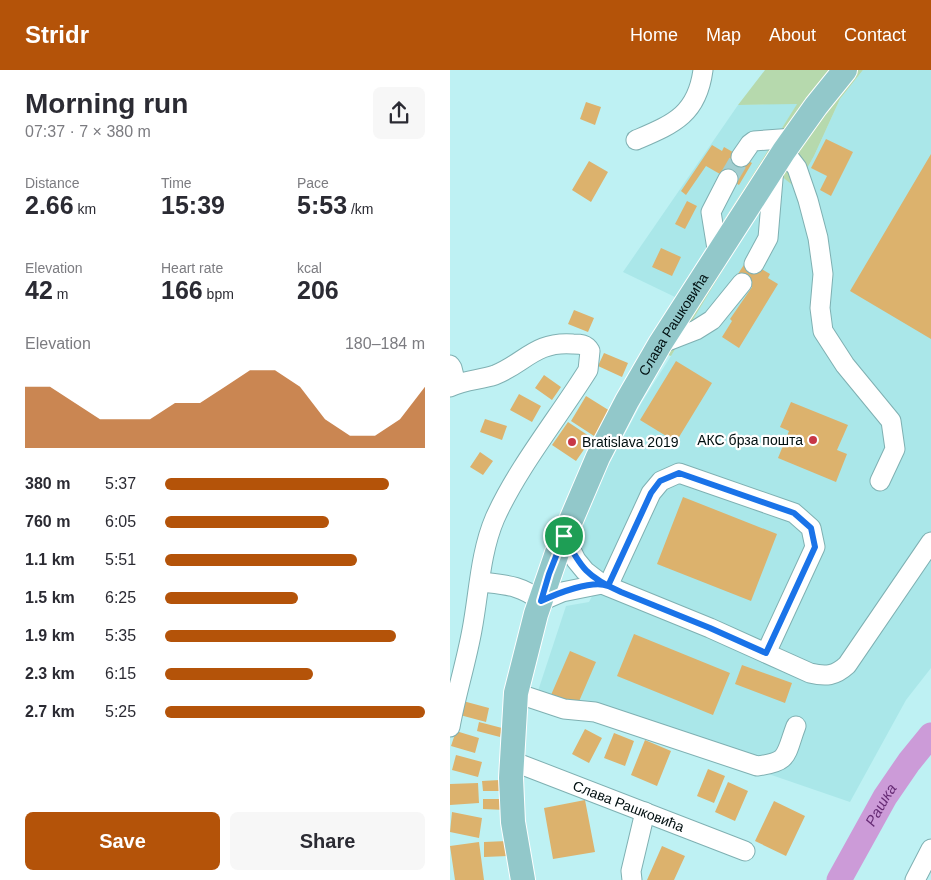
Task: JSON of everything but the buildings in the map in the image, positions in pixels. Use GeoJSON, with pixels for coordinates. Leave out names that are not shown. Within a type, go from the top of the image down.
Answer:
{"type":"FeatureCollection","features":[{"type":"Feature","properties":{"kind":"main road","name":"Слава Рашковића"},"geometry":{"type":"LineString","coordinates":[[522,880],[514,822],[511,778],[516,693],[536,614],[564,536],[588,478],[613,427],[660,344],[784,152],[816,106],[845,70]]}},
{"type":"Feature","properties":{"kind":"street"},"geometry":{"type":"LineString","coordinates":[[636,140],[670,125],[681,116],[695,101],[703,70]]}},
{"type":"Feature","properties":{"kind":"street"},"geometry":{"type":"LineString","coordinates":[[741,157],[754,141],[784,152],[797,168],[818,238],[823,274],[820,308],[823,331],[845,365],[891,421],[896,449],[880,481]]}},
{"type":"Feature","properties":{"kind":"street"},"geometry":{"type":"LineString","coordinates":[[754,264],[768,238],[784,152]]}},
{"type":"Feature","properties":{"kind":"street"},"geometry":{"type":"LineString","coordinates":[[718,255],[711,212],[728,179]]}},
{"type":"Feature","properties":{"kind":"street"},"geometry":{"type":"LineString","coordinates":[[660,344],[696,330],[712,320],[742,283]]}},
{"type":"Feature","properties":{"kind":"street"},"geometry":{"type":"LineString","coordinates":[[450,365],[458,384],[497,374],[529,354],[548,346],[568,343],[577,344],[584,345],[590,351],[588,370],[524,467],[496,517],[487,544],[472,632],[450,727]]}},
{"type":"Feature","properties":{"kind":"street"},"geometry":{"type":"LineString","coordinates":[[605,585],[651,493],[660,481],[679,473],[794,513],[811,528],[815,547],[766,653]]}},
{"type":"Feature","properties":{"kind":"street"},"geometry":{"type":"LineString","coordinates":[[564,536],[576,560],[585,571],[605,585],[819,675],[826,676],[840,671],[847,665],[931,542]]}},
{"type":"Feature","properties":{"kind":"street"},"geometry":{"type":"LineString","coordinates":[[481,582],[502,584],[527,590],[541,601],[562,592],[605,585]]}},
{"type":"Feature","properties":{"kind":"street"},"geometry":{"type":"LineString","coordinates":[[516,693],[564,709],[595,712],[757,766],[775,764],[784,759],[796,726]]}},
{"type":"Feature","properties":{"kind":"street","name":"Слава Рашковића"},"geometry":{"type":"LineString","coordinates":[[512,761],[744,851]]}},
{"type":"Feature","properties":{"kind":"street"},"geometry":{"type":"LineString","coordinates":[[632,880],[631,870],[645,812]]}},
{"type":"Feature","properties":{"kind":"street"},"geometry":{"type":"LineString","coordinates":[[915,880],[931,849]]}},
{"type":"Feature","properties":{"kind":"shaded area"},"geometry":{"type":"Polygon","coordinates":[[[863,70],[931,70],[931,668],[906,700],[850,802],[537,694],[566,606],[589,602],[604,574],[588,565],[577,541],[589,502],[642,402],[780,174],[796,188],[814,156],[840,99],[863,70]]]}},
{"type":"Feature","properties":{"kind":"shaded area"},"geometry":{"type":"Polygon","coordinates":[[[798,103],[675,297],[623,272],[738,105],[798,103]]]}},
{"type":"Feature","properties":{"kind":"green space"},"geometry":{"type":"Polygon","coordinates":[[[765,70],[863,70],[840,99],[814,156],[796,188],[780,175],[671,356],[645,347],[797,104],[738,105],[765,70]]]}},
{"type":"Feature","properties":{"kind":"waterway","name":"Рашка"},"geometry":{"type":"LineString","coordinates":[[839,880],[885,797],[909,762],[931,735]]}},
{"type":"Feature","properties":{"kind":"tunnel"},"geometry":{"type":"LineString","coordinates":[[728,179],[741,157]]}},
{"type":"Feature","properties":{"kind":"place","name":"АКС брза пошта"},"geometry":{"type":"Point","coordinates":[813,440]}},
{"type":"Feature","properties":{"kind":"place","name":"Bratislava 2019"},"geometry":{"type":"Point","coordinates":[572,442]}},
{"type":"Feature","properties":{"kind":"route"},"geometry":{"type":"LineString","coordinates":[[564,536],[556,553],[541,601],[562,592],[583,587],[602,584],[608,586],[651,493],[660,481],[679,473],[794,513],[811,528],[815,547],[766,653],[602,584],[585,571],[576,560],[564,536]]}}]}
